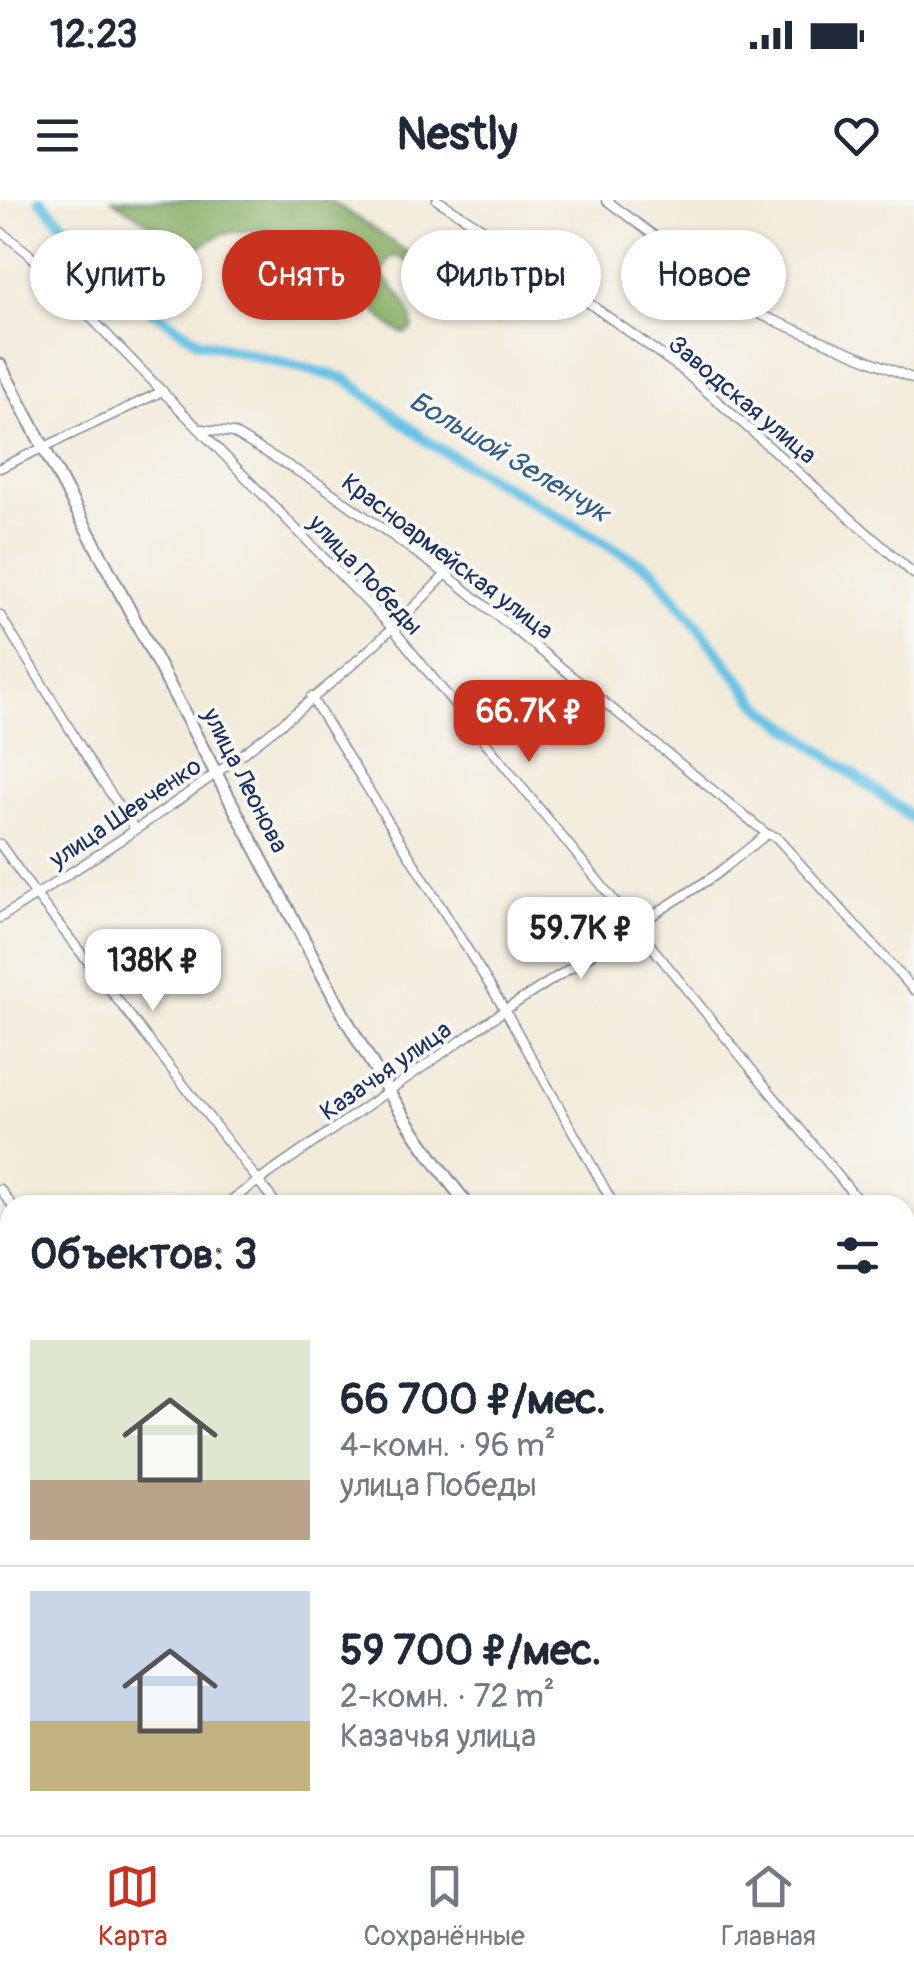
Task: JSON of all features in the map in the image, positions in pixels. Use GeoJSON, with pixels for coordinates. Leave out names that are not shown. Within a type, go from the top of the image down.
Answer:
{"type":"FeatureCollection","features":[{"type":"Feature","properties":{"kind":"main road","name":"улица Леонова"},"geometry":{"type":"LineString","coordinates":[[0,365],[388,1094],[460,1195]]}},
{"type":"Feature","properties":{"kind":"street","name":"Заводская улица"},"geometry":{"type":"LineString","coordinates":[[437,200],[495,236],[681,369],[914,574]]}},
{"type":"Feature","properties":{"kind":"street"},"geometry":{"type":"LineString","coordinates":[[606,200],[761,315],[914,379]]}},
{"type":"Feature","properties":{"kind":"street","name":"улица Победы"},"geometry":{"type":"LineString","coordinates":[[0,231],[28,253],[394,630],[854,1195]]}},
{"type":"Feature","properties":{"kind":"street"},"geometry":{"type":"LineString","coordinates":[[0,468],[164,391]]}},
{"type":"Feature","properties":{"kind":"street","name":"Красноармейская улица"},"geometry":{"type":"LineString","coordinates":[[202,430],[233,433],[321,485],[446,574],[767,834],[776,837],[914,990]]}},
{"type":"Feature","properties":{"kind":"street","name":"улица Шевченко"},"geometry":{"type":"LineString","coordinates":[[0,918],[218,774],[394,630],[446,574]]}},
{"type":"Feature","properties":{"kind":"street"},"geometry":{"type":"LineString","coordinates":[[0,615],[135,828]]}},
{"type":"Feature","properties":{"kind":"street"},"geometry":{"type":"LineString","coordinates":[[311,697],[506,1010],[608,1195]]}},
{"type":"Feature","properties":{"kind":"street","name":"Казачья улица"},"geometry":{"type":"LineString","coordinates":[[240,1195],[506,1010],[714,876],[767,834]]}},
{"type":"Feature","properties":{"kind":"street"},"geometry":{"type":"LineString","coordinates":[[0,844],[36,896],[270,1195]]}},
{"type":"Feature","properties":{"kind":"green space"},"geometry":{"type":"Polygon","coordinates":[[[113,200],[330,200],[375,230],[222,230],[222,234],[202,245],[202,230],[160,230],[113,200]]]}},
{"type":"Feature","properties":{"kind":"green space"},"geometry":{"type":"Polygon","coordinates":[[[381,234],[401,247],[401,258],[389,258],[382,275],[401,298],[401,320],[412,320],[412,329],[404,334],[381,317],[381,234]]]}},
{"type":"Feature","properties":{"kind":"waterway","name":"Большой Зеленчук"},"geometry":{"type":"LineString","coordinates":[[40,200],[141,303],[198,341],[346,379],[431,444],[654,571],[760,706],[914,819]]}}]}
